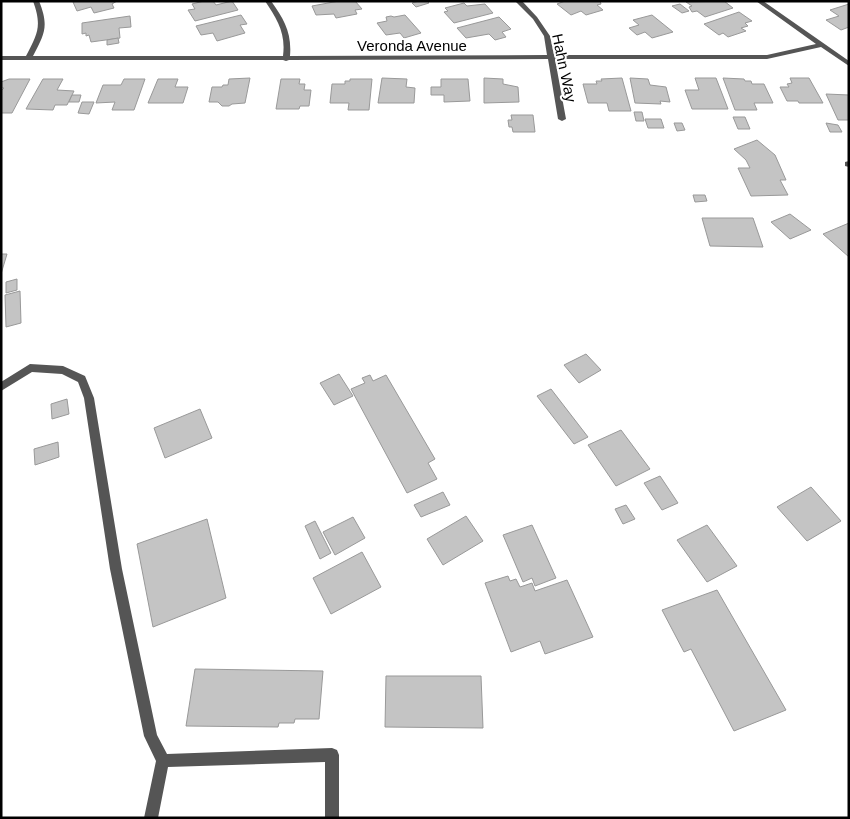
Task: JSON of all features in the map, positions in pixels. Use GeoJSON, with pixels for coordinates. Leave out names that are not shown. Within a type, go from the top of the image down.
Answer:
{"type":"FeatureCollection","features":[{"type":"Feature","properties":{"kind":"street"},"geometry":{"type":"LineString","coordinates":[[28,58],[44,26],[36,1]]}},
{"type":"Feature","properties":{"kind":"street"},"geometry":{"type":"LineString","coordinates":[[268,1],[287,32],[289,41],[286,59]]}},
{"type":"Feature","properties":{"kind":"street","name":"Hahn Way"},"geometry":{"type":"LineString","coordinates":[[518,1],[542,26],[547,36],[562,119]]}},
{"type":"Feature","properties":{"kind":"street"},"geometry":{"type":"LineString","coordinates":[[759,1],[849,64]]}},
{"type":"Feature","properties":{"kind":"street","name":"Veronda Avenue"},"geometry":{"type":"LineString","coordinates":[[1,58],[767,57],[800,51],[821,44]]}},
{"type":"Feature","properties":{"kind":"street"},"geometry":{"type":"LineString","coordinates":[[1,387],[30,368],[63,370],[82,379],[89,398],[116,569],[152,736],[163,761],[151,818]]}},
{"type":"Feature","properties":{"kind":"street"},"geometry":{"type":"LineString","coordinates":[[163,761],[332,755],[332,818]]}},
{"type":"Feature","properties":{"kind":"building"},"geometry":{"type":"Polygon","coordinates":[[[117,1],[112,4],[114,8],[94,13],[91,7],[77,11],[73,2],[117,1]]]}},
{"type":"Feature","properties":{"kind":"building"},"geometry":{"type":"Polygon","coordinates":[[[213,1],[216,5],[232,1],[238,10],[195,21],[188,10],[195,9],[192,4],[213,1]]]}},
{"type":"Feature","properties":{"kind":"building"},"geometry":{"type":"Polygon","coordinates":[[[339,1],[355,1],[362,9],[355,10],[357,14],[336,18],[334,14],[316,15],[312,6],[339,1]]]}},
{"type":"Feature","properties":{"kind":"building"},"geometry":{"type":"Polygon","coordinates":[[[427,1],[429,3],[416,7],[412,3],[427,1]]]}},
{"type":"Feature","properties":{"kind":"building"},"geometry":{"type":"Polygon","coordinates":[[[565,1],[600,1],[601,4],[597,5],[603,10],[586,15],[581,11],[571,15],[557,4],[565,1]]]}},
{"type":"Feature","properties":{"kind":"building"},"geometry":{"type":"Polygon","coordinates":[[[724,1],[733,8],[705,17],[697,11],[692,12],[689,7],[692,6],[686,2],[724,1]]]}},
{"type":"Feature","properties":{"kind":"building"},"geometry":{"type":"Polygon","coordinates":[[[464,3],[467,6],[485,4],[493,13],[454,23],[444,12],[448,11],[445,8],[464,3]]]}},
{"type":"Feature","properties":{"kind":"building"},"geometry":{"type":"Polygon","coordinates":[[[680,4],[689,11],[682,13],[672,6],[680,4]]]}},
{"type":"Feature","properties":{"kind":"building"},"geometry":{"type":"Polygon","coordinates":[[[849,4],[849,27],[841,30],[826,20],[839,16],[830,10],[849,4]]]}},
{"type":"Feature","properties":{"kind":"building"},"geometry":{"type":"Polygon","coordinates":[[[739,12],[752,21],[745,23],[748,26],[741,28],[746,31],[728,37],[723,33],[719,35],[704,24],[739,12]]]}},
{"type":"Feature","properties":{"kind":"building"},"geometry":{"type":"Polygon","coordinates":[[[241,15],[247,24],[240,25],[245,33],[217,41],[213,33],[201,35],[196,26],[241,15]]]}},
{"type":"Feature","properties":{"kind":"building"},"geometry":{"type":"Polygon","coordinates":[[[405,15],[421,33],[404,38],[400,33],[386,35],[377,23],[387,21],[386,17],[405,15]]]}},
{"type":"Feature","properties":{"kind":"building"},"geometry":{"type":"Polygon","coordinates":[[[652,15],[673,32],[652,38],[645,32],[637,35],[629,28],[639,25],[633,20],[652,15]]]}},
{"type":"Feature","properties":{"kind":"building"},"geometry":{"type":"Polygon","coordinates":[[[130,16],[131,27],[119,28],[120,38],[91,42],[89,35],[86,36],[86,33],[82,34],[82,23],[130,16]]]}},
{"type":"Feature","properties":{"kind":"building"},"geometry":{"type":"Polygon","coordinates":[[[499,17],[511,29],[502,32],[506,37],[495,40],[489,34],[466,38],[457,28],[499,17]]]}},
{"type":"Feature","properties":{"kind":"building"},"geometry":{"type":"Polygon","coordinates":[[[118,38],[119,43],[107,45],[107,40],[118,38]]]}},
{"type":"Feature","properties":{"kind":"building"},"geometry":{"type":"Polygon","coordinates":[[[250,78],[245,103],[222,106],[218,102],[209,102],[212,87],[228,85],[229,79],[250,78]]]}},
{"type":"Feature","properties":{"kind":"building"},"geometry":{"type":"Polygon","coordinates":[[[382,78],[407,79],[406,87],[415,88],[414,103],[378,103],[382,78]]]}},
{"type":"Feature","properties":{"kind":"building"},"geometry":{"type":"Polygon","coordinates":[[[484,78],[503,79],[503,84],[518,87],[519,102],[484,103],[484,78]]]}},
{"type":"Feature","properties":{"kind":"building"},"geometry":{"type":"Polygon","coordinates":[[[622,78],[631,111],[609,111],[607,103],[588,103],[583,84],[597,84],[596,81],[602,81],[601,79],[622,78]]]}},
{"type":"Feature","properties":{"kind":"building"},"geometry":{"type":"Polygon","coordinates":[[[630,78],[648,79],[650,85],[666,87],[670,102],[660,101],[661,104],[635,103],[630,78]]]}},
{"type":"Feature","properties":{"kind":"building"},"geometry":{"type":"Polygon","coordinates":[[[695,78],[716,78],[728,109],[692,109],[685,90],[699,90],[695,78]]]}},
{"type":"Feature","properties":{"kind":"building"},"geometry":{"type":"Polygon","coordinates":[[[723,78],[744,79],[745,81],[751,81],[752,84],[764,84],[773,103],[754,103],[757,110],[735,110],[723,78]]]}},
{"type":"Feature","properties":{"kind":"building"},"geometry":{"type":"Polygon","coordinates":[[[790,78],[809,78],[823,103],[787,101],[780,87],[789,87],[787,84],[792,83],[790,78]]]}},
{"type":"Feature","properties":{"kind":"building"},"geometry":{"type":"Polygon","coordinates":[[[9,79],[30,79],[12,113],[1,113],[1,91],[4,88],[1,88],[1,82],[9,79]]]}},
{"type":"Feature","properties":{"kind":"building"},"geometry":{"type":"Polygon","coordinates":[[[43,79],[63,79],[57,90],[74,91],[67,105],[55,105],[53,110],[26,109],[43,79]]]}},
{"type":"Feature","properties":{"kind":"building"},"geometry":{"type":"Polygon","coordinates":[[[124,79],[145,79],[134,110],[112,110],[115,102],[96,103],[103,85],[121,85],[124,79]]]}},
{"type":"Feature","properties":{"kind":"building"},"geometry":{"type":"Polygon","coordinates":[[[158,79],[178,79],[175,87],[188,87],[183,103],[148,103],[158,79]]]}},
{"type":"Feature","properties":{"kind":"building"},"geometry":{"type":"Polygon","coordinates":[[[281,79],[300,79],[299,84],[305,84],[304,90],[311,90],[309,106],[300,106],[299,109],[276,109],[281,79]]]}},
{"type":"Feature","properties":{"kind":"building"},"geometry":{"type":"Polygon","coordinates":[[[350,79],[372,79],[369,110],[348,110],[349,103],[330,103],[332,84],[345,84],[345,81],[350,81],[350,79]]]}},
{"type":"Feature","properties":{"kind":"building"},"geometry":{"type":"Polygon","coordinates":[[[441,79],[468,79],[470,101],[444,102],[444,95],[431,95],[431,87],[441,87],[441,79]]]}},
{"type":"Feature","properties":{"kind":"building"},"geometry":{"type":"Polygon","coordinates":[[[826,94],[849,95],[849,120],[838,120],[826,94]]]}},
{"type":"Feature","properties":{"kind":"building"},"geometry":{"type":"Polygon","coordinates":[[[72,95],[81,95],[79,102],[69,102],[72,95]]]}},
{"type":"Feature","properties":{"kind":"building"},"geometry":{"type":"Polygon","coordinates":[[[82,102],[94,102],[89,114],[78,113],[82,102]]]}},
{"type":"Feature","properties":{"kind":"building"},"geometry":{"type":"Polygon","coordinates":[[[634,112],[642,112],[644,121],[636,121],[634,112]]]}},
{"type":"Feature","properties":{"kind":"building"},"geometry":{"type":"Polygon","coordinates":[[[511,115],[533,115],[535,132],[513,132],[512,127],[509,127],[508,120],[512,120],[511,115]]]}},
{"type":"Feature","properties":{"kind":"building"},"geometry":{"type":"Polygon","coordinates":[[[733,117],[745,117],[750,129],[738,129],[733,117]]]}},
{"type":"Feature","properties":{"kind":"building"},"geometry":{"type":"Polygon","coordinates":[[[645,119],[661,119],[664,128],[648,128],[645,119]]]}},
{"type":"Feature","properties":{"kind":"building"},"geometry":{"type":"Polygon","coordinates":[[[674,123],[682,123],[685,130],[677,131],[674,123]]]}},
{"type":"Feature","properties":{"kind":"building"},"geometry":{"type":"Polygon","coordinates":[[[826,123],[838,125],[842,132],[830,132],[826,123]]]}},
{"type":"Feature","properties":{"kind":"building"},"geometry":{"type":"Polygon","coordinates":[[[757,140],[775,155],[786,180],[780,180],[788,195],[751,196],[738,168],[750,168],[746,160],[734,149],[757,140]]]}},
{"type":"Feature","properties":{"kind":"building"},"geometry":{"type":"Polygon","coordinates":[[[693,195],[705,195],[707,201],[695,202],[693,195]]]}},
{"type":"Feature","properties":{"kind":"building"},"geometry":{"type":"Polygon","coordinates":[[[790,214],[811,230],[790,239],[771,222],[790,214]]]}},
{"type":"Feature","properties":{"kind":"building"},"geometry":{"type":"Polygon","coordinates":[[[702,218],[753,218],[763,247],[710,246],[702,218]]]}},
{"type":"Feature","properties":{"kind":"building"},"geometry":{"type":"Polygon","coordinates":[[[849,223],[849,257],[823,234],[849,223]]]}},
{"type":"Feature","properties":{"kind":"building"},"geometry":{"type":"Polygon","coordinates":[[[1,254],[7,254],[1,274],[1,254]]]}},
{"type":"Feature","properties":{"kind":"building"},"geometry":{"type":"Polygon","coordinates":[[[17,279],[17,290],[6,293],[6,282],[17,279]]]}},
{"type":"Feature","properties":{"kind":"building"},"geometry":{"type":"Polygon","coordinates":[[[20,291],[21,323],[6,327],[5,295],[20,291]]]}},
{"type":"Feature","properties":{"kind":"building"},"geometry":{"type":"Polygon","coordinates":[[[586,354],[601,370],[579,383],[564,365],[586,354]]]}},
{"type":"Feature","properties":{"kind":"building"},"geometry":{"type":"Polygon","coordinates":[[[339,374],[353,396],[334,405],[320,383],[339,374]]]}},
{"type":"Feature","properties":{"kind":"building"},"geometry":{"type":"Polygon","coordinates":[[[370,375],[373,381],[386,375],[435,459],[428,463],[437,479],[407,493],[351,389],[365,383],[362,378],[370,375]]]}},
{"type":"Feature","properties":{"kind":"building"},"geometry":{"type":"Polygon","coordinates":[[[551,389],[588,437],[574,444],[537,396],[551,389]]]}},
{"type":"Feature","properties":{"kind":"building"},"geometry":{"type":"Polygon","coordinates":[[[67,399],[69,414],[52,419],[51,404],[67,399]]]}},
{"type":"Feature","properties":{"kind":"building"},"geometry":{"type":"Polygon","coordinates":[[[200,409],[212,438],[165,458],[154,428],[200,409]]]}},
{"type":"Feature","properties":{"kind":"building"},"geometry":{"type":"Polygon","coordinates":[[[621,430],[650,469],[616,486],[588,445],[621,430]]]}},
{"type":"Feature","properties":{"kind":"building"},"geometry":{"type":"Polygon","coordinates":[[[58,442],[59,457],[35,465],[34,449],[58,442]]]}},
{"type":"Feature","properties":{"kind":"building"},"geometry":{"type":"Polygon","coordinates":[[[660,476],[678,503],[662,510],[644,483],[660,476]]]}},
{"type":"Feature","properties":{"kind":"building"},"geometry":{"type":"Polygon","coordinates":[[[811,487],[841,521],[807,541],[777,507],[811,487]]]}},
{"type":"Feature","properties":{"kind":"building"},"geometry":{"type":"Polygon","coordinates":[[[443,492],[450,505],[421,517],[414,505],[443,492]]]}},
{"type":"Feature","properties":{"kind":"building"},"geometry":{"type":"Polygon","coordinates":[[[626,505],[635,519],[623,524],[615,509],[626,505]]]}},
{"type":"Feature","properties":{"kind":"building"},"geometry":{"type":"Polygon","coordinates":[[[466,516],[483,541],[443,565],[427,539],[466,516]]]}},
{"type":"Feature","properties":{"kind":"building"},"geometry":{"type":"Polygon","coordinates":[[[353,517],[365,538],[335,555],[323,532],[353,517]]]}},
{"type":"Feature","properties":{"kind":"building"},"geometry":{"type":"Polygon","coordinates":[[[207,519],[226,598],[153,627],[137,544],[207,519]]]}},
{"type":"Feature","properties":{"kind":"building"},"geometry":{"type":"Polygon","coordinates":[[[315,521],[331,553],[320,559],[305,526],[315,521]]]}},
{"type":"Feature","properties":{"kind":"building"},"geometry":{"type":"Polygon","coordinates":[[[532,525],[556,578],[535,586],[532,578],[523,582],[503,535],[532,525]]]}},
{"type":"Feature","properties":{"kind":"building"},"geometry":{"type":"Polygon","coordinates":[[[707,525],[737,566],[707,582],[677,540],[707,525]]]}},
{"type":"Feature","properties":{"kind":"building"},"geometry":{"type":"Polygon","coordinates":[[[362,552],[381,587],[331,614],[313,578],[362,552]]]}},
{"type":"Feature","properties":{"kind":"building"},"geometry":{"type":"Polygon","coordinates":[[[508,576],[510,581],[516,579],[520,587],[532,583],[535,591],[567,580],[593,637],[545,654],[540,641],[511,652],[485,583],[508,576]]]}},
{"type":"Feature","properties":{"kind":"building"},"geometry":{"type":"Polygon","coordinates":[[[717,590],[786,710],[734,731],[691,649],[684,652],[662,610],[717,590]]]}},
{"type":"Feature","properties":{"kind":"building"},"geometry":{"type":"Polygon","coordinates":[[[195,669],[323,671],[319,719],[295,719],[294,723],[279,723],[278,727],[186,726],[195,669]]]}},
{"type":"Feature","properties":{"kind":"building"},"geometry":{"type":"Polygon","coordinates":[[[386,676],[481,676],[483,728],[385,727],[386,676]]]}}]}
